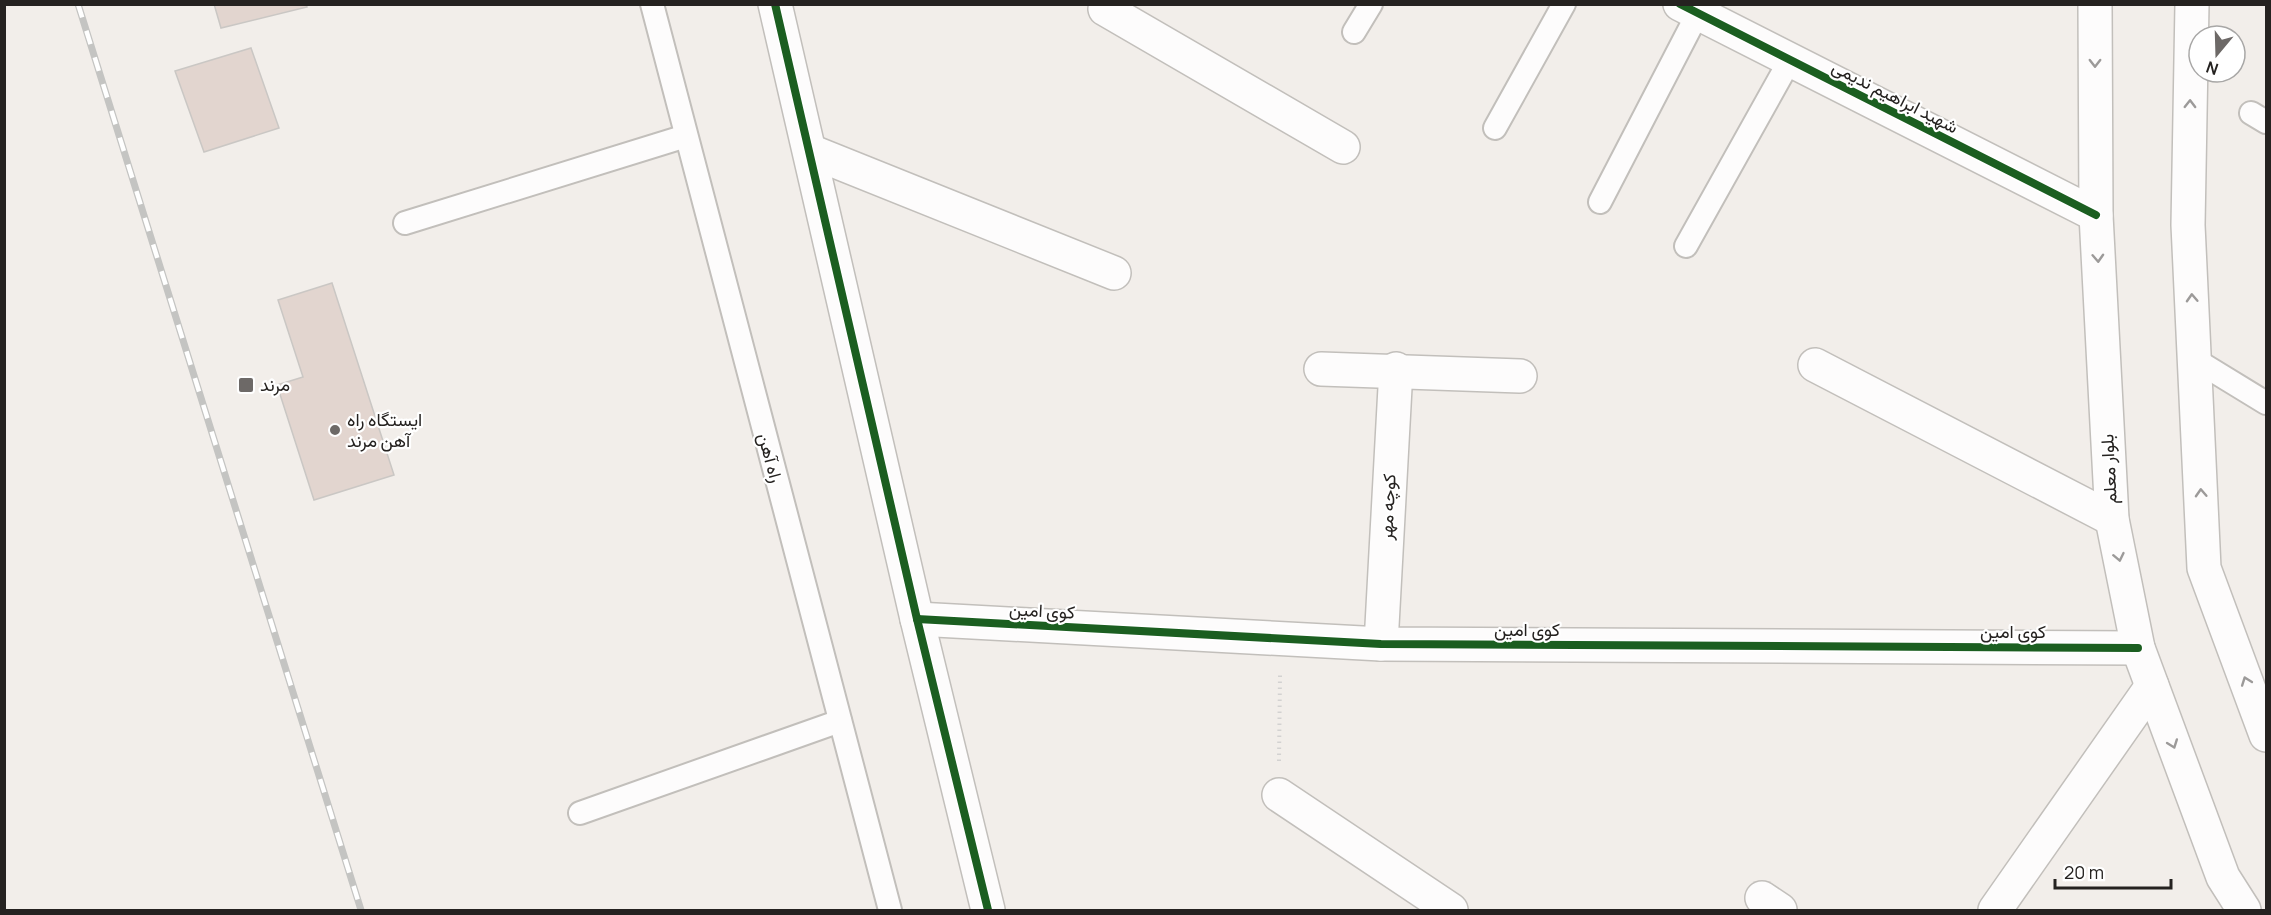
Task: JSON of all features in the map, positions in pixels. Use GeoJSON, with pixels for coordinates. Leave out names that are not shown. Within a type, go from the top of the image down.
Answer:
{"type":"FeatureCollection","features":[{"type":"Feature","properties":{"kind":"street"},"geometry":{"type":"LineString","coordinates":[[775,4],[916,619],[988,910]]}},
{"type":"Feature","properties":{"kind":"street"},"geometry":{"type":"LineString","coordinates":[[1109,4],[1105,9],[1343,147]]}},
{"type":"Feature","properties":{"kind":"street","name":"بلوار معلم"},"geometry":{"type":"LineString","coordinates":[[2095,4],[2096,215],[2112,519],[2138,648],[2223,877],[2244,910]]}},
{"type":"Feature","properties":{"kind":"street"},"geometry":{"type":"LineString","coordinates":[[2192,4],[2188,225],[2204,567],[2266,735]]}},
{"type":"Feature","properties":{"kind":"street","name":"شهید ابراهیم ندیمی"},"geometry":{"type":"LineString","coordinates":[[1689,9],[2096,215]]}},
{"type":"Feature","properties":{"kind":"street"},"geometry":{"type":"LineString","coordinates":[[810,151],[1114,273]]}},
{"type":"Feature","properties":{"kind":"street"},"geometry":{"type":"LineString","coordinates":[[1815,365],[2112,519]]}},
{"type":"Feature","properties":{"kind":"street"},"geometry":{"type":"LineString","coordinates":[[1321,369],[1396,369],[1520,376]]}},
{"type":"Feature","properties":{"kind":"street","name":"کوچه مهر"},"geometry":{"type":"LineString","coordinates":[[1381,644],[1396,369]]}},
{"type":"Feature","properties":{"kind":"street","name":"کوی امین"},"geometry":{"type":"LineString","coordinates":[[916,619],[1381,644],[2138,648]]}},
{"type":"Feature","properties":{"kind":"street"},"geometry":{"type":"LineString","coordinates":[[1995,910],[2152,687]]}},
{"type":"Feature","properties":{"kind":"street"},"geometry":{"type":"LineString","coordinates":[[1279,795],[1451,910]]}},
{"type":"Feature","properties":{"kind":"lane","name":"راه آهن"},"geometry":{"type":"LineString","coordinates":[[652,4],[890,910]]}},
{"type":"Feature","properties":{"kind":"lane"},"geometry":{"type":"LineString","coordinates":[[1354,32],[1371,4]]}},
{"type":"Feature","properties":{"kind":"lane"},"geometry":{"type":"LineString","coordinates":[[1495,128],[1564,4]]}},
{"type":"Feature","properties":{"kind":"lane"},"geometry":{"type":"LineString","coordinates":[[1600,202],[1689,9]]}},
{"type":"Feature","properties":{"kind":"lane"},"geometry":{"type":"LineString","coordinates":[[1686,246],[1790,60]]}},
{"type":"Feature","properties":{"kind":"lane"},"geometry":{"type":"LineString","coordinates":[[405,223],[686,136]]}},
{"type":"Feature","properties":{"kind":"lane"},"geometry":{"type":"LineString","coordinates":[[2194,359],[2266,403]]}},
{"type":"Feature","properties":{"kind":"lane"},"geometry":{"type":"LineString","coordinates":[[580,813],[840,721]]}},
{"type":"Feature","properties":{"kind":"path"},"geometry":{"type":"LineString","coordinates":[[1279,795],[1281,638]]}},
{"type":"Feature","properties":{"kind":"building"},"geometry":{"type":"Polygon","coordinates":[[[214,4],[306,4],[307,7],[221,28],[214,4]]]}},
{"type":"Feature","properties":{"kind":"building"},"geometry":{"type":"Polygon","coordinates":[[[251,48],[279,128],[204,152],[175,71],[251,48]]]}},
{"type":"Feature","properties":{"kind":"building","name":"ایستگاه راه آهن مرند"},"geometry":{"type":"Polygon","coordinates":[[[332,283],[394,475],[314,500],[277,385],[303,377],[278,300],[332,283]]]}},
{"type":"Feature","properties":{"kind":"railway"},"geometry":{"type":"LineString","coordinates":[[78,4],[361,910]]}},
{"type":"Feature","properties":{"kind":"cycle path"},"geometry":{"type":"LineString","coordinates":[[775,4],[917,619],[988,910]]}},
{"type":"Feature","properties":{"kind":"cycle path"},"geometry":{"type":"LineString","coordinates":[[1680,4],[2096,215]]}},
{"type":"Feature","properties":{"kind":"cycle path"},"geometry":{"type":"LineString","coordinates":[[917,619],[1381,644],[2138,648]]}},
{"type":"Feature","properties":{"kind":"place","name":"مرند"},"geometry":{"type":"Point","coordinates":[246,385]}},
{"type":"Feature","properties":{"kind":"place","name":"ایستگاه راه آهن مرند"},"geometry":{"type":"Point","coordinates":[335,430]}}]}
